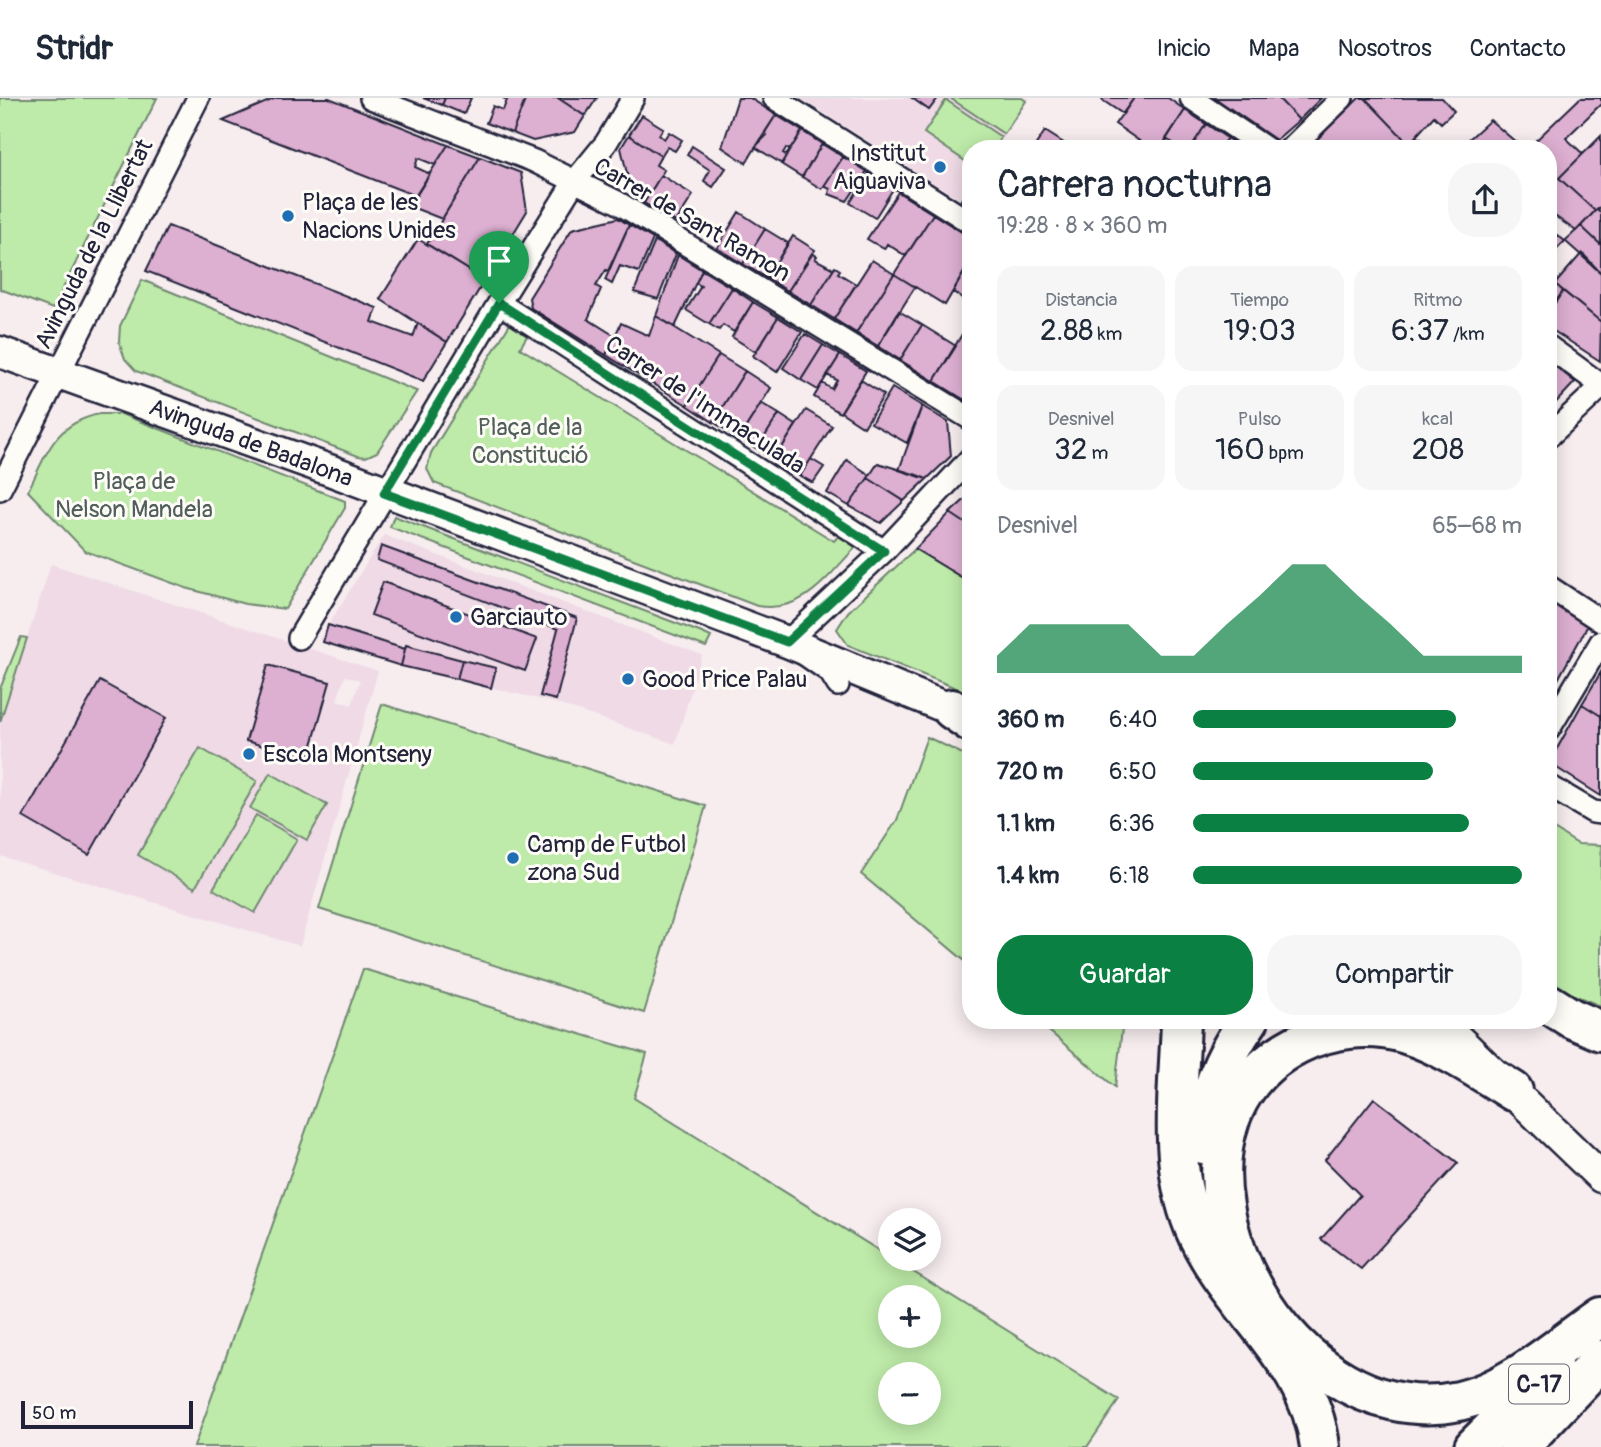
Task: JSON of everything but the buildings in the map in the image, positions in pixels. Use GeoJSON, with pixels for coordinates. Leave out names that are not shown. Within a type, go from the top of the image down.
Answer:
{"type":"FeatureCollection","features":[{"type":"Feature","properties":{"kind":"highway"},"geometry":{"type":"LineString","coordinates":[[1557,1009],[1601,1031]]}},
{"type":"Feature","properties":{"kind":"highway"},"geometry":{"type":"LineString","coordinates":[[1181,1029],[1176,1141],[1180,1174],[1194,1227],[1206,1251],[1271,1338],[1311,1402],[1320,1447]]}},
{"type":"Feature","properties":{"kind":"highway"},"geometry":{"type":"LineString","coordinates":[[1244,1029],[1226,1058],[1216,1082],[1204,1129],[1203,1159],[1206,1199],[1220,1244],[1244,1303]]}},
{"type":"Feature","properties":{"kind":"highway"},"geometry":{"type":"LineString","coordinates":[[1365,1029],[1332,1032],[1311,1038],[1283,1052],[1263,1068],[1239,1101],[1230,1123],[1224,1151],[1222,1197],[1243,1271],[1278,1325],[1322,1367],[1351,1386],[1404,1404],[1433,1405],[1488,1391],[1534,1364],[1600,1316]]}},
{"type":"Feature","properties":{"kind":"highway"},"geometry":{"type":"LineString","coordinates":[[1382,1029],[1405,1033],[1432,1044],[1513,1091]]}},
{"type":"Feature","properties":{"kind":"highway","name":"C-17"},"geometry":{"type":"LineString","coordinates":[[1474,1447],[1531,1392],[1600,1316]]}},
{"type":"Feature","properties":{"kind":"highway","name":"C-17"},"geometry":{"type":"LineString","coordinates":[[1519,1447],[1601,1360]]}},
{"type":"Feature","properties":{"kind":"street","name":"Avinguda de la Llibertat"},"geometry":{"type":"LineString","coordinates":[[0,489],[198,98]]}},
{"type":"Feature","properties":{"kind":"street","name":"Carrer de Sant Ramon"},"geometry":{"type":"LineString","coordinates":[[371,98],[534,161],[617,202],[962,413]]}},
{"type":"Feature","properties":{"kind":"street"},"geometry":{"type":"LineString","coordinates":[[299,638],[499,303],[574,182],[607,143],[633,98]]}},
{"type":"Feature","properties":{"kind":"street"},"geometry":{"type":"LineString","coordinates":[[774,98],[962,217]]}},
{"type":"Feature","properties":{"kind":"street"},"geometry":{"type":"LineString","coordinates":[[1191,98],[1254,140]]}},
{"type":"Feature","properties":{"kind":"street"},"geometry":{"type":"LineString","coordinates":[[1299,140],[1342,98]]}},
{"type":"Feature","properties":{"kind":"street","name":"Carrer de l'Immaculada"},"geometry":{"type":"LineString","coordinates":[[499,303],[884,551]]}},
{"type":"Feature","properties":{"kind":"street","name":"Avinguda de Badalona"},"geometry":{"type":"LineString","coordinates":[[0,352],[332,471],[384,493],[787,642],[962,714]]}},
{"type":"Feature","properties":{"kind":"street"},"geometry":{"type":"LineString","coordinates":[[1557,353],[1601,386],[1557,428]]}},
{"type":"Feature","properties":{"kind":"street"},"geometry":{"type":"LineString","coordinates":[[838,685],[830,672],[787,642],[884,551],[962,468]]}},
{"type":"Feature","properties":{"kind":"street"},"geometry":{"type":"LineString","coordinates":[[1557,592],[1601,621]]}},
{"type":"Feature","properties":{"kind":"street"},"geometry":{"type":"LineString","coordinates":[[1557,716],[1601,642]]}},
{"type":"Feature","properties":{"kind":"street"},"geometry":{"type":"LineString","coordinates":[[1557,791],[1593,813],[1601,813]]}},
{"type":"Feature","properties":{"kind":"street"},"geometry":{"type":"LineString","coordinates":[[1448,1029],[1601,1177]]}},
{"type":"Feature","properties":{"kind":"shaded area","name":"Institut Aiguaviva"},"geometry":{"type":"Polygon","coordinates":[[[800,98],[1030,98],[1002,140],[962,140],[961,200],[800,98]]]}},
{"type":"Feature","properties":{"kind":"shaded area","name":"Garciauto"},"geometry":{"type":"Polygon","coordinates":[[[384,535],[702,655],[675,744],[555,703],[401,666],[319,640],[384,535]]]}},
{"type":"Feature","properties":{"kind":"shaded area","name":"Escola Montseny"},"geometry":{"type":"Polygon","coordinates":[[[51,564],[378,671],[300,946],[0,856],[0,722],[51,564]],[[268,665],[246,741],[308,759],[330,683],[268,665]],[[345,676],[337,700],[352,705],[360,680],[345,676]],[[100,681],[23,817],[89,854],[166,718],[100,681]]]}},
{"type":"Feature","properties":{"kind":"green space"},"geometry":{"type":"Polygon","coordinates":[[[0,98],[157,98],[53,309],[0,289],[0,98]]]}},
{"type":"Feature","properties":{"kind":"green space"},"geometry":{"type":"Polygon","coordinates":[[[950,98],[1022,98],[1026,101],[1004,134],[950,98]]]}},
{"type":"Feature","properties":{"kind":"green space"},"geometry":{"type":"Polygon","coordinates":[[[946,100],[1001,137],[999,140],[962,140],[962,159],[924,133],[946,100]]]}},
{"type":"Feature","properties":{"kind":"green space","name":"Plaça de la Constitució"},"geometry":{"type":"Polygon","coordinates":[[[142,280],[417,391],[377,452],[366,457],[136,371],[125,359],[119,342],[120,326],[142,280]]]}},
{"type":"Feature","properties":{"kind":"green space","name":"Plaça de la Constitució"},"geometry":{"type":"Polygon","coordinates":[[[510,324],[527,336],[520,348],[834,541],[840,534],[859,544],[825,580],[802,598],[774,607],[757,606],[434,483],[427,469],[431,453],[510,324]]]}},
{"type":"Feature","properties":{"kind":"green space","name":"Plaça de Nelson Mandela"},"geometry":{"type":"Polygon","coordinates":[[[99,414],[121,414],[345,501],[345,508],[285,609],[245,604],[186,588],[85,551],[28,491],[47,453],[62,433],[72,425],[99,414]]]}},
{"type":"Feature","properties":{"kind":"green space"},"geometry":{"type":"Polygon","coordinates":[[[394,516],[711,637],[706,647],[390,527],[394,516]]]}},
{"type":"Feature","properties":{"kind":"green space"},"geometry":{"type":"Polygon","coordinates":[[[915,549],[962,578],[962,690],[848,645],[837,629],[848,612],[915,549]]]}},
{"type":"Feature","properties":{"kind":"green space"},"geometry":{"type":"Polygon","coordinates":[[[21,637],[27,638],[0,722],[0,689],[21,637]]]}},
{"type":"Feature","properties":{"kind":"green space","name":"Camp de Futbol zona Sud"},"geometry":{"type":"Polygon","coordinates":[[[382,704],[706,806],[644,1013],[319,909],[382,704]]]}},
{"type":"Feature","properties":{"kind":"green space"},"geometry":{"type":"Polygon","coordinates":[[[927,737],[962,754],[962,958],[861,874],[897,820],[927,737]]]}},
{"type":"Feature","properties":{"kind":"green space"},"geometry":{"type":"Polygon","coordinates":[[[200,748],[257,781],[195,888],[138,855],[200,748]]]}},
{"type":"Feature","properties":{"kind":"green space"},"geometry":{"type":"Polygon","coordinates":[[[270,773],[327,805],[307,840],[250,808],[270,773]]]}},
{"type":"Feature","properties":{"kind":"green space"},"geometry":{"type":"Polygon","coordinates":[[[256,815],[297,839],[255,913],[213,889],[256,815]]]}},
{"type":"Feature","properties":{"kind":"green space"},"geometry":{"type":"Polygon","coordinates":[[[1557,831],[1578,844],[1601,845],[1601,1006],[1557,988],[1557,831]]]}},
{"type":"Feature","properties":{"kind":"green space"},"geometry":{"type":"Polygon","coordinates":[[[363,969],[647,1054],[634,1098],[878,1250],[878,1271],[912,1271],[934,1285],[878,1285],[878,1348],[941,1348],[941,1289],[1119,1400],[1087,1447],[194,1447],[363,969]]]}},
{"type":"Feature","properties":{"kind":"green space"},"geometry":{"type":"Polygon","coordinates":[[[1047,1029],[1122,1029],[1115,1087],[1047,1029]]]}},
{"type":"Feature","properties":{"kind":"place","name":"Institut Aiguaviva"},"geometry":{"type":"Point","coordinates":[940,167]}},
{"type":"Feature","properties":{"kind":"place","name":"Plaça de les Nacions Unides"},"geometry":{"type":"Point","coordinates":[288,216]}},
{"type":"Feature","properties":{"kind":"place","name":"Garciauto"},"geometry":{"type":"Point","coordinates":[456,617]}},
{"type":"Feature","properties":{"kind":"place","name":"Good Price Palau"},"geometry":{"type":"Point","coordinates":[628,679]}},
{"type":"Feature","properties":{"kind":"place","name":"Escola Montseny"},"geometry":{"type":"Point","coordinates":[249,754]}},
{"type":"Feature","properties":{"kind":"place","name":"Camp de Futbol zona Sud"},"geometry":{"type":"Point","coordinates":[513,858]}},
{"type":"Feature","properties":{"kind":"route"},"geometry":{"type":"LineString","coordinates":[[499,303],[858,535],[884,551],[787,642],[384,493],[499,303]]}}]}
